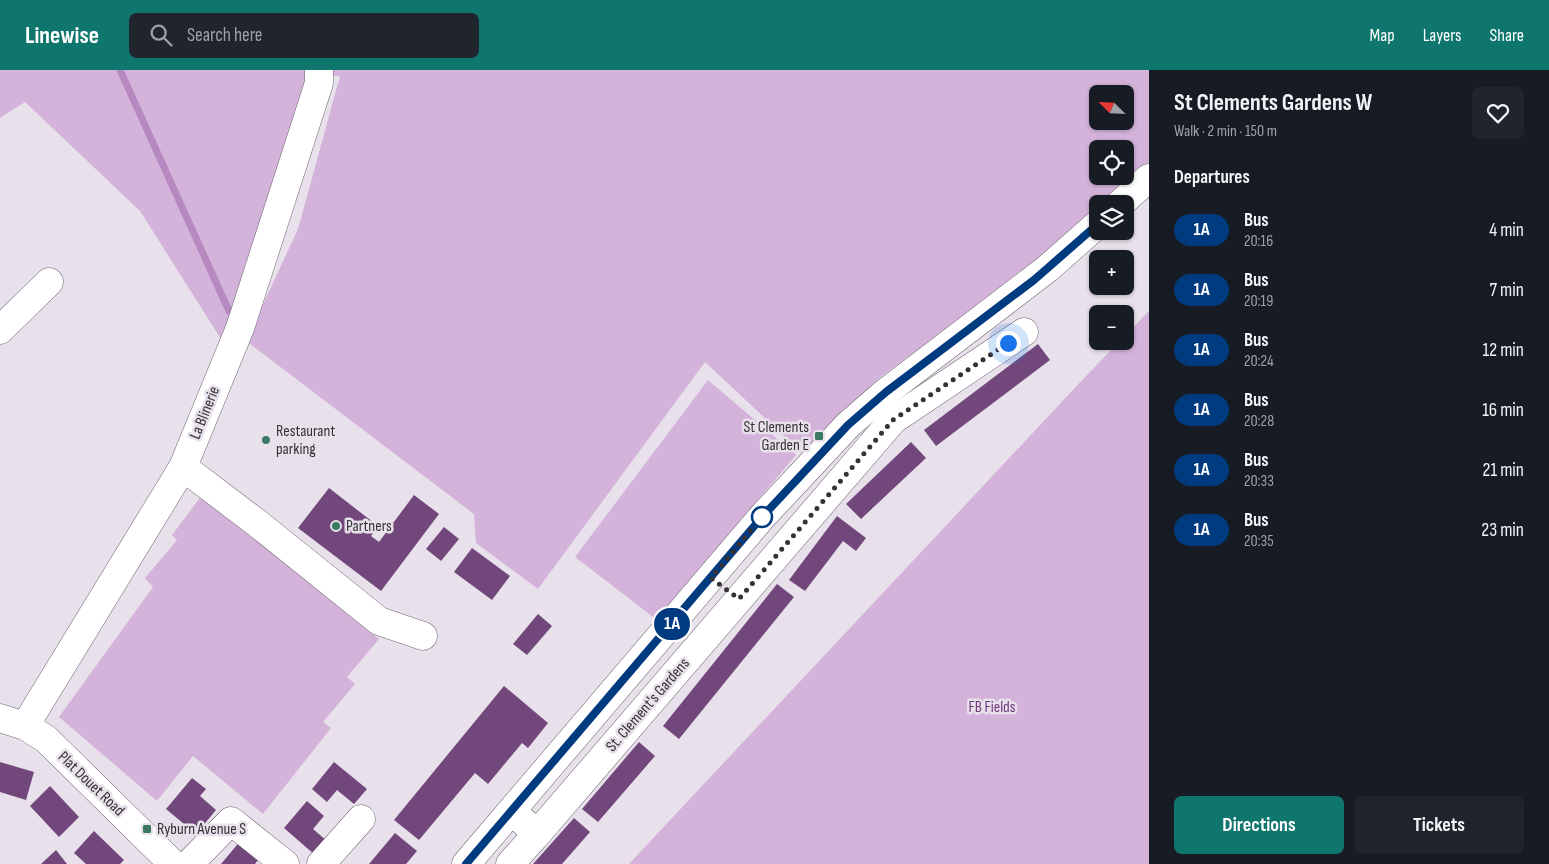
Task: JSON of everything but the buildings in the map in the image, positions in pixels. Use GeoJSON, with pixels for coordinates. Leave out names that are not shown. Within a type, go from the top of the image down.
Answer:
{"type":"FeatureCollection","features":[{"type":"Feature","properties":{"kind":"main road","name":"La Blinerie"},"geometry":{"type":"LineString","coordinates":[[13,722],[183,467],[240,328],[319,84],[319,70]]}},
{"type":"Feature","properties":{"kind":"main road"},"geometry":{"type":"LineString","coordinates":[[1130,195],[1149,178]]}},
{"type":"Feature","properties":{"kind":"main road"},"geometry":{"type":"LineString","coordinates":[[466,864],[762,517],[848,425],[886,392],[1034,280],[1089,232]]}},
{"type":"Feature","properties":{"kind":"main road"},"geometry":{"type":"LineString","coordinates":[[0,330],[49,282]]}},
{"type":"Feature","properties":{"kind":"main road","name":"St. Clement's Gardens"},"geometry":{"type":"LineString","coordinates":[[510,864],[893,420],[1024,332]]}},
{"type":"Feature","properties":{"kind":"main road"},"geometry":{"type":"LineString","coordinates":[[183,467],[257,522],[379,621],[423,636]]}},
{"type":"Feature","properties":{"kind":"main road"},"geometry":{"type":"LineString","coordinates":[[711,578],[739,599]]}},
{"type":"Feature","properties":{"kind":"main road","name":"Plat Douet Road"},"geometry":{"type":"LineString","coordinates":[[13,722],[46,739],[173,863]]}},
{"type":"Feature","properties":{"kind":"main road"},"geometry":{"type":"LineString","coordinates":[[512,812],[536,834]]}},
{"type":"Feature","properties":{"kind":"main road"},"geometry":{"type":"LineString","coordinates":[[321,864],[361,818]]}},
{"type":"Feature","properties":{"kind":"main road"},"geometry":{"type":"LineString","coordinates":[[173,863],[230,821],[285,864]]}},
{"type":"Feature","properties":{"kind":"green space"},"geometry":{"type":"Polygon","coordinates":[[[0,70],[1149,70],[1149,164],[1134,178],[1134,140],[1089,140],[1089,185],[1126,185],[1115,195],[1089,195],[1089,217],[1023,272],[879,378],[802,453],[705,362],[538,589],[476,543],[474,514],[246,341],[298,229],[340,76],[312,75],[297,124],[221,339],[140,211],[25,102],[0,118],[0,70]]]}},
{"type":"Feature","properties":{"kind":"green space","name":"FB Fields"},"geometry":{"type":"Polygon","coordinates":[[[1149,311],[1149,864],[629,864],[1111,350],[1134,350],[1134,327],[1149,311]]]}},
{"type":"Feature","properties":{"kind":"green space"},"geometry":{"type":"Polygon","coordinates":[[[708,380],[796,455],[657,620],[575,557],[708,380]]]}},
{"type":"Feature","properties":{"kind":"green space"},"geometry":{"type":"Polygon","coordinates":[[[202,495],[379,639],[347,677],[355,684],[323,722],[331,728],[263,814],[193,756],[157,801],[59,717],[153,587],[145,578],[177,540],[172,535],[202,495]]]}},
{"type":"Feature","properties":{"kind":"waterway"},"geometry":{"type":"LineString","coordinates":[[120,70],[229,311]]}},
{"type":"Feature","properties":{"kind":"bus line","name":"1A"},"geometry":{"type":"LineString","coordinates":[[466,864],[762,517],[848,425],[936,352],[1034,280],[1089,232]]}},
{"type":"Feature","properties":{"kind":"place","name":"St Clements Garden E"},"geometry":{"type":"Point","coordinates":[819,436]}},
{"type":"Feature","properties":{"kind":"place","name":"Restaurant parking"},"geometry":{"type":"Point","coordinates":[266,440]}},
{"type":"Feature","properties":{"kind":"place","name":"Partners"},"geometry":{"type":"Point","coordinates":[336,526]}},
{"type":"Feature","properties":{"kind":"place","name":"Ryburn Avenue S"},"geometry":{"type":"Point","coordinates":[147,829]}},
{"type":"Feature","properties":{"kind":"route"},"geometry":{"type":"LineString","coordinates":[[762,517],[711,578],[739,599],[893,420],[1008,343]]}}]}
